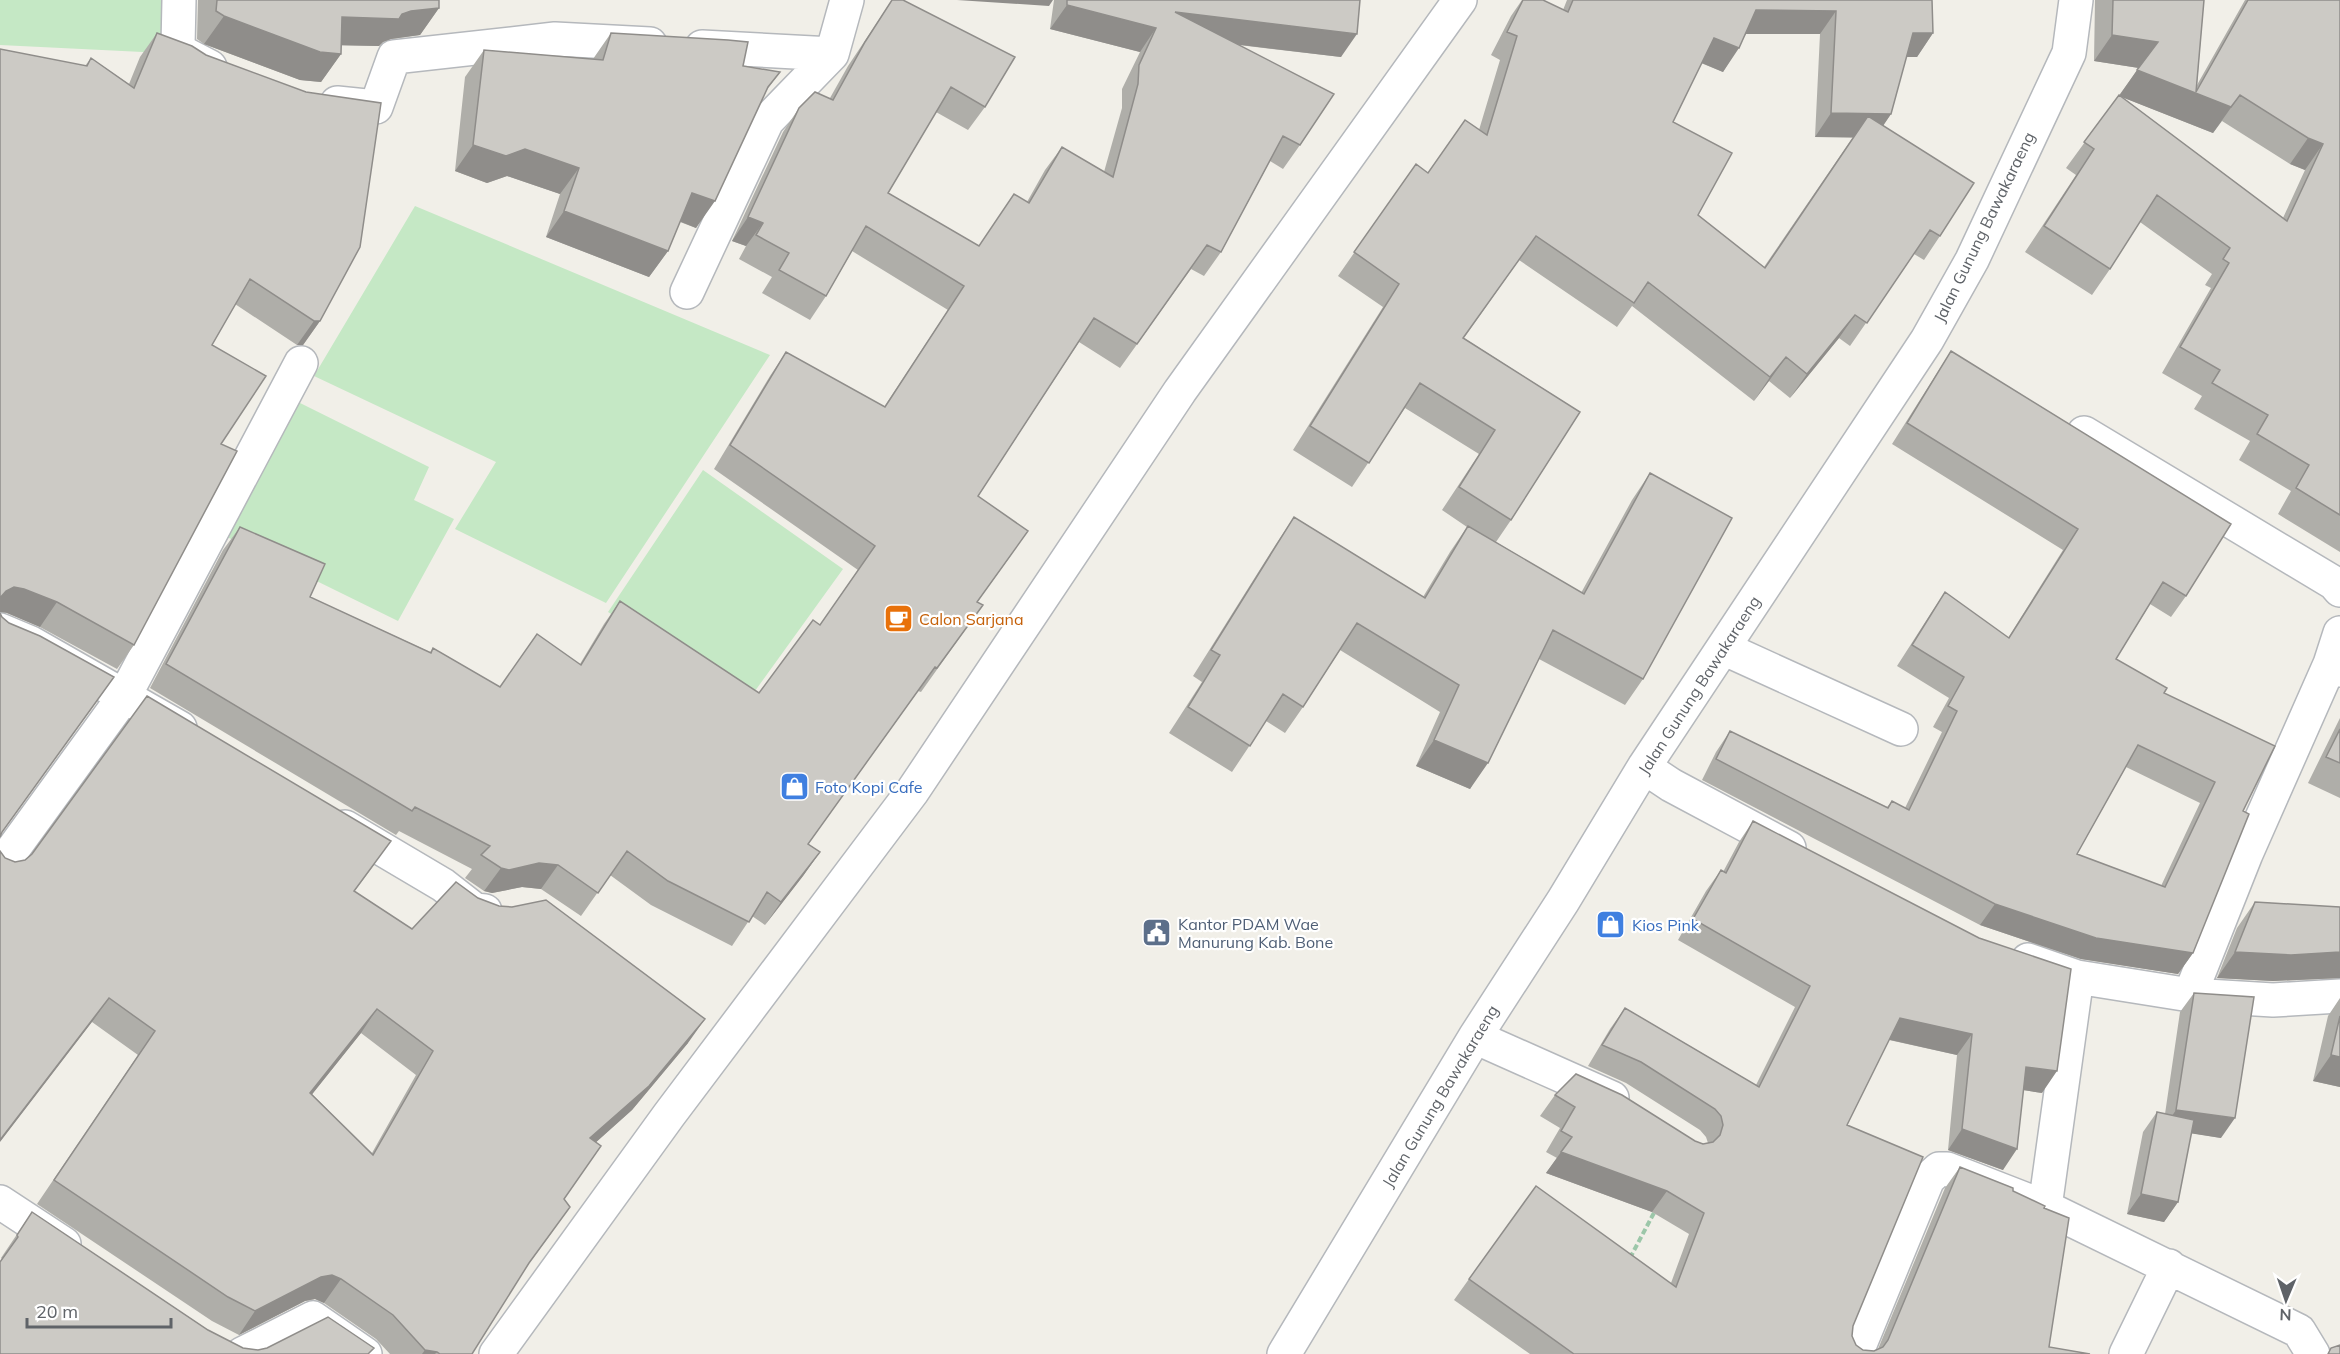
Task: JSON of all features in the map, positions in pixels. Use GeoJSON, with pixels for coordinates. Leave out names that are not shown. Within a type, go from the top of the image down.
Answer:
{"type":"FeatureCollection","features":[{"type":"Feature","properties":{"kind":"street"},"geometry":{"type":"LineString","coordinates":[[179,0],[178,46],[196,61],[241,78]]}},
{"type":"Feature","properties":{"kind":"street"},"geometry":{"type":"LineString","coordinates":[[687,292],[767,121],[832,54],[847,0]]}},
{"type":"Feature","properties":{"kind":"street"},"geometry":{"type":"LineString","coordinates":[[496,1354],[912,792],[1180,392],[1460,0]]}},
{"type":"Feature","properties":{"kind":"street","name":"Jalan Gunung Bawakaraeng"},"geometry":{"type":"LineString","coordinates":[[1284,1354],[1475,1037],[1563,901],[1644,767],[1723,648],[1938,346],[1972,260],[2069,53],[2076,0]]}},
{"type":"Feature","properties":{"kind":"street"},"geometry":{"type":"LineString","coordinates":[[308,99],[376,107],[394,57],[555,39],[832,54]]}},
{"type":"Feature","properties":{"kind":"street"},"geometry":{"type":"LineString","coordinates":[[0,867],[125,695],[301,363]]}},
{"type":"Feature","properties":{"kind":"street"},"geometry":{"type":"LineString","coordinates":[[2060,419],[2334,583],[2340,590]]}},
{"type":"Feature","properties":{"kind":"street"},"geometry":{"type":"LineString","coordinates":[[0,630],[31,644],[125,695],[207,744]]}},
{"type":"Feature","properties":{"kind":"street"},"geometry":{"type":"LineString","coordinates":[[2190,995],[2246,855],[2335,667],[2340,633]]}},
{"type":"Feature","properties":{"kind":"street"},"geometry":{"type":"LineString","coordinates":[[1723,648],[1901,729]]}},
{"type":"Feature","properties":{"kind":"street"},"geometry":{"type":"LineString","coordinates":[[1644,767],[1671,785],[1816,862]]}},
{"type":"Feature","properties":{"kind":"street"},"geometry":{"type":"LineString","coordinates":[[320,812],[443,885],[475,910],[498,912],[515,906]]}},
{"type":"Feature","properties":{"kind":"street"},"geometry":{"type":"LineString","coordinates":[[2004,952],[2077,977],[2190,995],[2273,999],[2340,996]]}},
{"type":"Feature","properties":{"kind":"street"},"geometry":{"type":"LineString","coordinates":[[2045,1207],[2077,977]]}},
{"type":"Feature","properties":{"kind":"street"},"geometry":{"type":"LineString","coordinates":[[695,1024],[723,1045]]}},
{"type":"Feature","properties":{"kind":"street"},"geometry":{"type":"LineString","coordinates":[[1475,1037],[1616,1099],[1634,1111]]}},
{"type":"Feature","properties":{"kind":"street"},"geometry":{"type":"LineString","coordinates":[[1856,1354],[1928,1179],[1939,1169],[1954,1171],[2045,1207],[2169,1266],[2299,1331],[2313,1354]]}},
{"type":"Feature","properties":{"kind":"street"},"geometry":{"type":"LineString","coordinates":[[0,1202],[87,1259]]}},
{"type":"Feature","properties":{"kind":"street"},"geometry":{"type":"LineString","coordinates":[[2126,1354],[2169,1266]]}},
{"type":"Feature","properties":{"kind":"street"},"geometry":{"type":"LineString","coordinates":[[232,1351],[313,1318],[365,1354]]}},
{"type":"Feature","properties":{"kind":"path"},"geometry":{"type":"LineString","coordinates":[[1628,1260],[1656,1209]]}},
{"type":"Feature","properties":{"kind":"green space"},"geometry":{"type":"Polygon","coordinates":[[[0,0],[166,0],[163,53],[0,45],[0,0]]]}},
{"type":"Feature","properties":{"kind":"green space"},"geometry":{"type":"Polygon","coordinates":[[[415,206],[770,355],[606,603],[455,529],[496,462],[314,376],[415,206]]]}},
{"type":"Feature","properties":{"kind":"green space"},"geometry":{"type":"Polygon","coordinates":[[[294,400],[429,467],[414,500],[454,519],[398,621],[223,535],[294,400]]]}},
{"type":"Feature","properties":{"kind":"green space"},"geometry":{"type":"Polygon","coordinates":[[[703,470],[843,569],[747,702],[608,612],[703,470]]]}},
{"type":"Feature","properties":{"kind":"building"},"geometry":{"type":"Polygon","coordinates":[[[217,0],[439,0],[439,8],[411,11],[402,14],[399,19],[342,17],[341,54],[320,52],[224,16],[216,11],[217,0]]]}},
{"type":"Feature","properties":{"kind":"building"},"geometry":{"type":"Polygon","coordinates":[[[892,0],[903,0],[1015,57],[985,107],[951,87],[888,193],[979,246],[1014,194],[1029,203],[1062,147],[1113,177],[1138,84],[1139,65],[1156,28],[1067,5],[1067,0],[1360,0],[1357,34],[1175,12],[1334,94],[1300,145],[1283,136],[1221,252],[1207,245],[1137,344],[1094,318],[978,496],[1028,531],[977,602],[983,605],[937,668],[935,667],[808,844],[820,852],[781,902],[767,892],[749,922],[668,881],[627,851],[598,893],[558,865],[539,863],[509,870],[501,868],[481,855],[490,846],[415,807],[412,811],[166,664],[240,527],[325,564],[310,597],[431,653],[433,648],[500,687],[537,634],[581,665],[620,601],[759,693],[813,620],[820,625],[875,546],[730,445],[786,352],[885,407],[964,286],[866,226],[826,296],[779,270],[789,253],[756,235],[763,223],[748,217],[799,108],[815,92],[833,100],[865,42],[892,0]]]}},
{"type":"Feature","properties":{"kind":"building"},"geometry":{"type":"Polygon","coordinates":[[[1523,0],[1543,0],[1568,12],[1573,0],[1932,0],[1933,33],[1913,33],[1891,114],[1831,113],[1836,11],[1756,10],[1739,48],[1714,38],[1673,122],[1732,153],[1698,215],[1765,268],[1868,116],[1974,183],[1940,236],[1930,230],[1867,323],[1855,315],[1807,374],[1786,357],[1770,377],[1648,282],[1634,303],[1536,236],[1463,338],[1580,412],[1511,520],[1459,487],[1495,430],[1420,383],[1369,463],[1310,426],[1399,284],[1354,252],[1416,164],[1428,173],[1465,120],[1487,135],[1517,36],[1507,32],[1523,0]]]}},
{"type":"Feature","properties":{"kind":"building"},"geometry":{"type":"Polygon","coordinates":[[[2113,0],[2204,0],[2196,92],[2248,0],[2340,0],[2340,515],[2296,488],[2309,465],[2257,434],[2268,415],[2212,383],[2220,370],[2180,347],[2229,263],[2223,259],[2230,248],[2157,195],[2110,269],[2044,226],[2094,149],[2084,142],[2119,95],[2287,221],[2323,144],[2308,138],[2240,95],[2231,107],[2137,70],[2158,42],[2112,35],[2113,0]]]}},
{"type":"Feature","properties":{"kind":"building"},"geometry":{"type":"Polygon","coordinates":[[[157,33],[192,46],[206,55],[306,92],[381,103],[360,247],[320,321],[314,321],[250,279],[212,345],[266,376],[221,444],[237,451],[134,645],[57,602],[24,589],[14,587],[0,598],[0,49],[87,66],[91,58],[134,88],[157,33]]]}},
{"type":"Feature","properties":{"kind":"building"},"geometry":{"type":"Polygon","coordinates":[[[611,33],[748,42],[743,66],[780,72],[768,87],[715,201],[692,193],[668,251],[564,211],[579,168],[525,149],[506,156],[473,145],[484,50],[603,60],[611,33]]]}},
{"type":"Feature","properties":{"kind":"building"},"geometry":{"type":"Polygon","coordinates":[[[1951,351],[2231,524],[2186,596],[2163,582],[2116,659],[2167,688],[2164,693],[2275,746],[2243,811],[2249,814],[2193,953],[2096,938],[1995,904],[1716,759],[1730,731],[1888,808],[1892,801],[1909,810],[1957,711],[1948,706],[1964,677],[1912,645],[1945,592],[2009,638],[2078,529],[1907,423],[1951,351]],[[2138,745],[2077,854],[2165,887],[2215,782],[2138,745]]]}},
{"type":"Feature","properties":{"kind":"building"},"geometry":{"type":"Polygon","coordinates":[[[1650,473],[1732,518],[1643,679],[1553,630],[1488,763],[1434,740],[1459,685],[1357,623],[1303,707],[1283,694],[1250,746],[1188,707],[1220,655],[1211,650],[1294,517],[1425,598],[1468,526],[1584,594],[1650,473]]]}},
{"type":"Feature","properties":{"kind":"building"},"geometry":{"type":"Polygon","coordinates":[[[0,613],[9,623],[40,636],[114,677],[0,837],[0,613]]]}},
{"type":"Feature","properties":{"kind":"building"},"geometry":{"type":"Polygon","coordinates":[[[147,696],[391,841],[354,891],[412,929],[456,882],[478,898],[499,906],[512,907],[546,900],[705,1019],[649,1086],[590,1138],[601,1146],[564,1199],[570,1207],[529,1263],[472,1354],[440,1354],[425,1350],[393,1315],[332,1275],[321,1277],[255,1311],[228,1297],[54,1180],[155,1031],[109,998],[0,1140],[0,851],[5,858],[15,862],[25,860],[32,854],[147,696]],[[377,1009],[310,1093],[373,1155],[433,1051],[377,1009]]]}},
{"type":"Feature","properties":{"kind":"building"},"geometry":{"type":"Polygon","coordinates":[[[2340,729],[2340,763],[2326,757],[2340,729]]]}},
{"type":"Feature","properties":{"kind":"building"},"geometry":{"type":"Polygon","coordinates":[[[1753,821],[1979,938],[2071,969],[2057,1071],[2026,1067],[2017,1149],[1962,1129],[1972,1034],[1900,1018],[1847,1125],[1923,1157],[1853,1326],[1852,1336],[1856,1345],[1863,1350],[1874,1351],[1883,1347],[1888,1340],[1960,1167],[2013,1188],[2013,1191],[2045,1206],[2044,1208],[2069,1218],[2049,1347],[2090,1354],[1574,1354],[1469,1279],[1536,1186],[1676,1287],[1704,1213],[1667,1191],[1561,1152],[1572,1137],[1561,1131],[1575,1107],[1555,1095],[1576,1074],[1622,1095],[1695,1141],[1703,1144],[1713,1142],[1720,1135],[1723,1125],[1721,1116],[1715,1109],[1641,1062],[1602,1045],[1625,1008],[1759,1087],[1810,986],[1693,919],[1721,870],[1726,873],[1753,821]]]}},
{"type":"Feature","properties":{"kind":"building"},"geometry":{"type":"Polygon","coordinates":[[[2255,902],[2340,907],[2340,952],[2291,955],[2235,952],[2255,902]]]}},
{"type":"Feature","properties":{"kind":"building"},"geometry":{"type":"Polygon","coordinates":[[[2194,993],[2254,997],[2235,1118],[2176,1110],[2194,993]]]}},
{"type":"Feature","properties":{"kind":"building"},"geometry":{"type":"Polygon","coordinates":[[[2340,1016],[2340,1057],[2331,1055],[2340,1016]]]}},
{"type":"Feature","properties":{"kind":"building"},"geometry":{"type":"Polygon","coordinates":[[[2157,1112],[2194,1120],[2178,1202],[2141,1194],[2157,1112]]]}},
{"type":"Feature","properties":{"kind":"building"},"geometry":{"type":"Polygon","coordinates":[[[32,1212],[208,1330],[243,1348],[258,1350],[267,1348],[328,1317],[374,1348],[368,1354],[0,1354],[0,1262],[32,1212]]]}},
{"type":"Feature","properties":{"kind":"building"},"geometry":{"type":"Polygon","coordinates":[[[2340,1345],[2340,1354],[2328,1354],[2331,1348],[2340,1345]]]}},
{"type":"Feature","properties":{"kind":"place","name":"Calon Sarjana"},"geometry":{"type":"Point","coordinates":[898,619]}},
{"type":"Feature","properties":{"kind":"place","name":"Foto Kopi Cafe"},"geometry":{"type":"Point","coordinates":[794,787]}},
{"type":"Feature","properties":{"kind":"place","name":"Kios Pink"},"geometry":{"type":"Point","coordinates":[1611,925]}},
{"type":"Feature","properties":{"kind":"place","name":"Kantor PDAM Wae Manurung Kab. Bone"},"geometry":{"type":"Point","coordinates":[1157,933]}}]}
